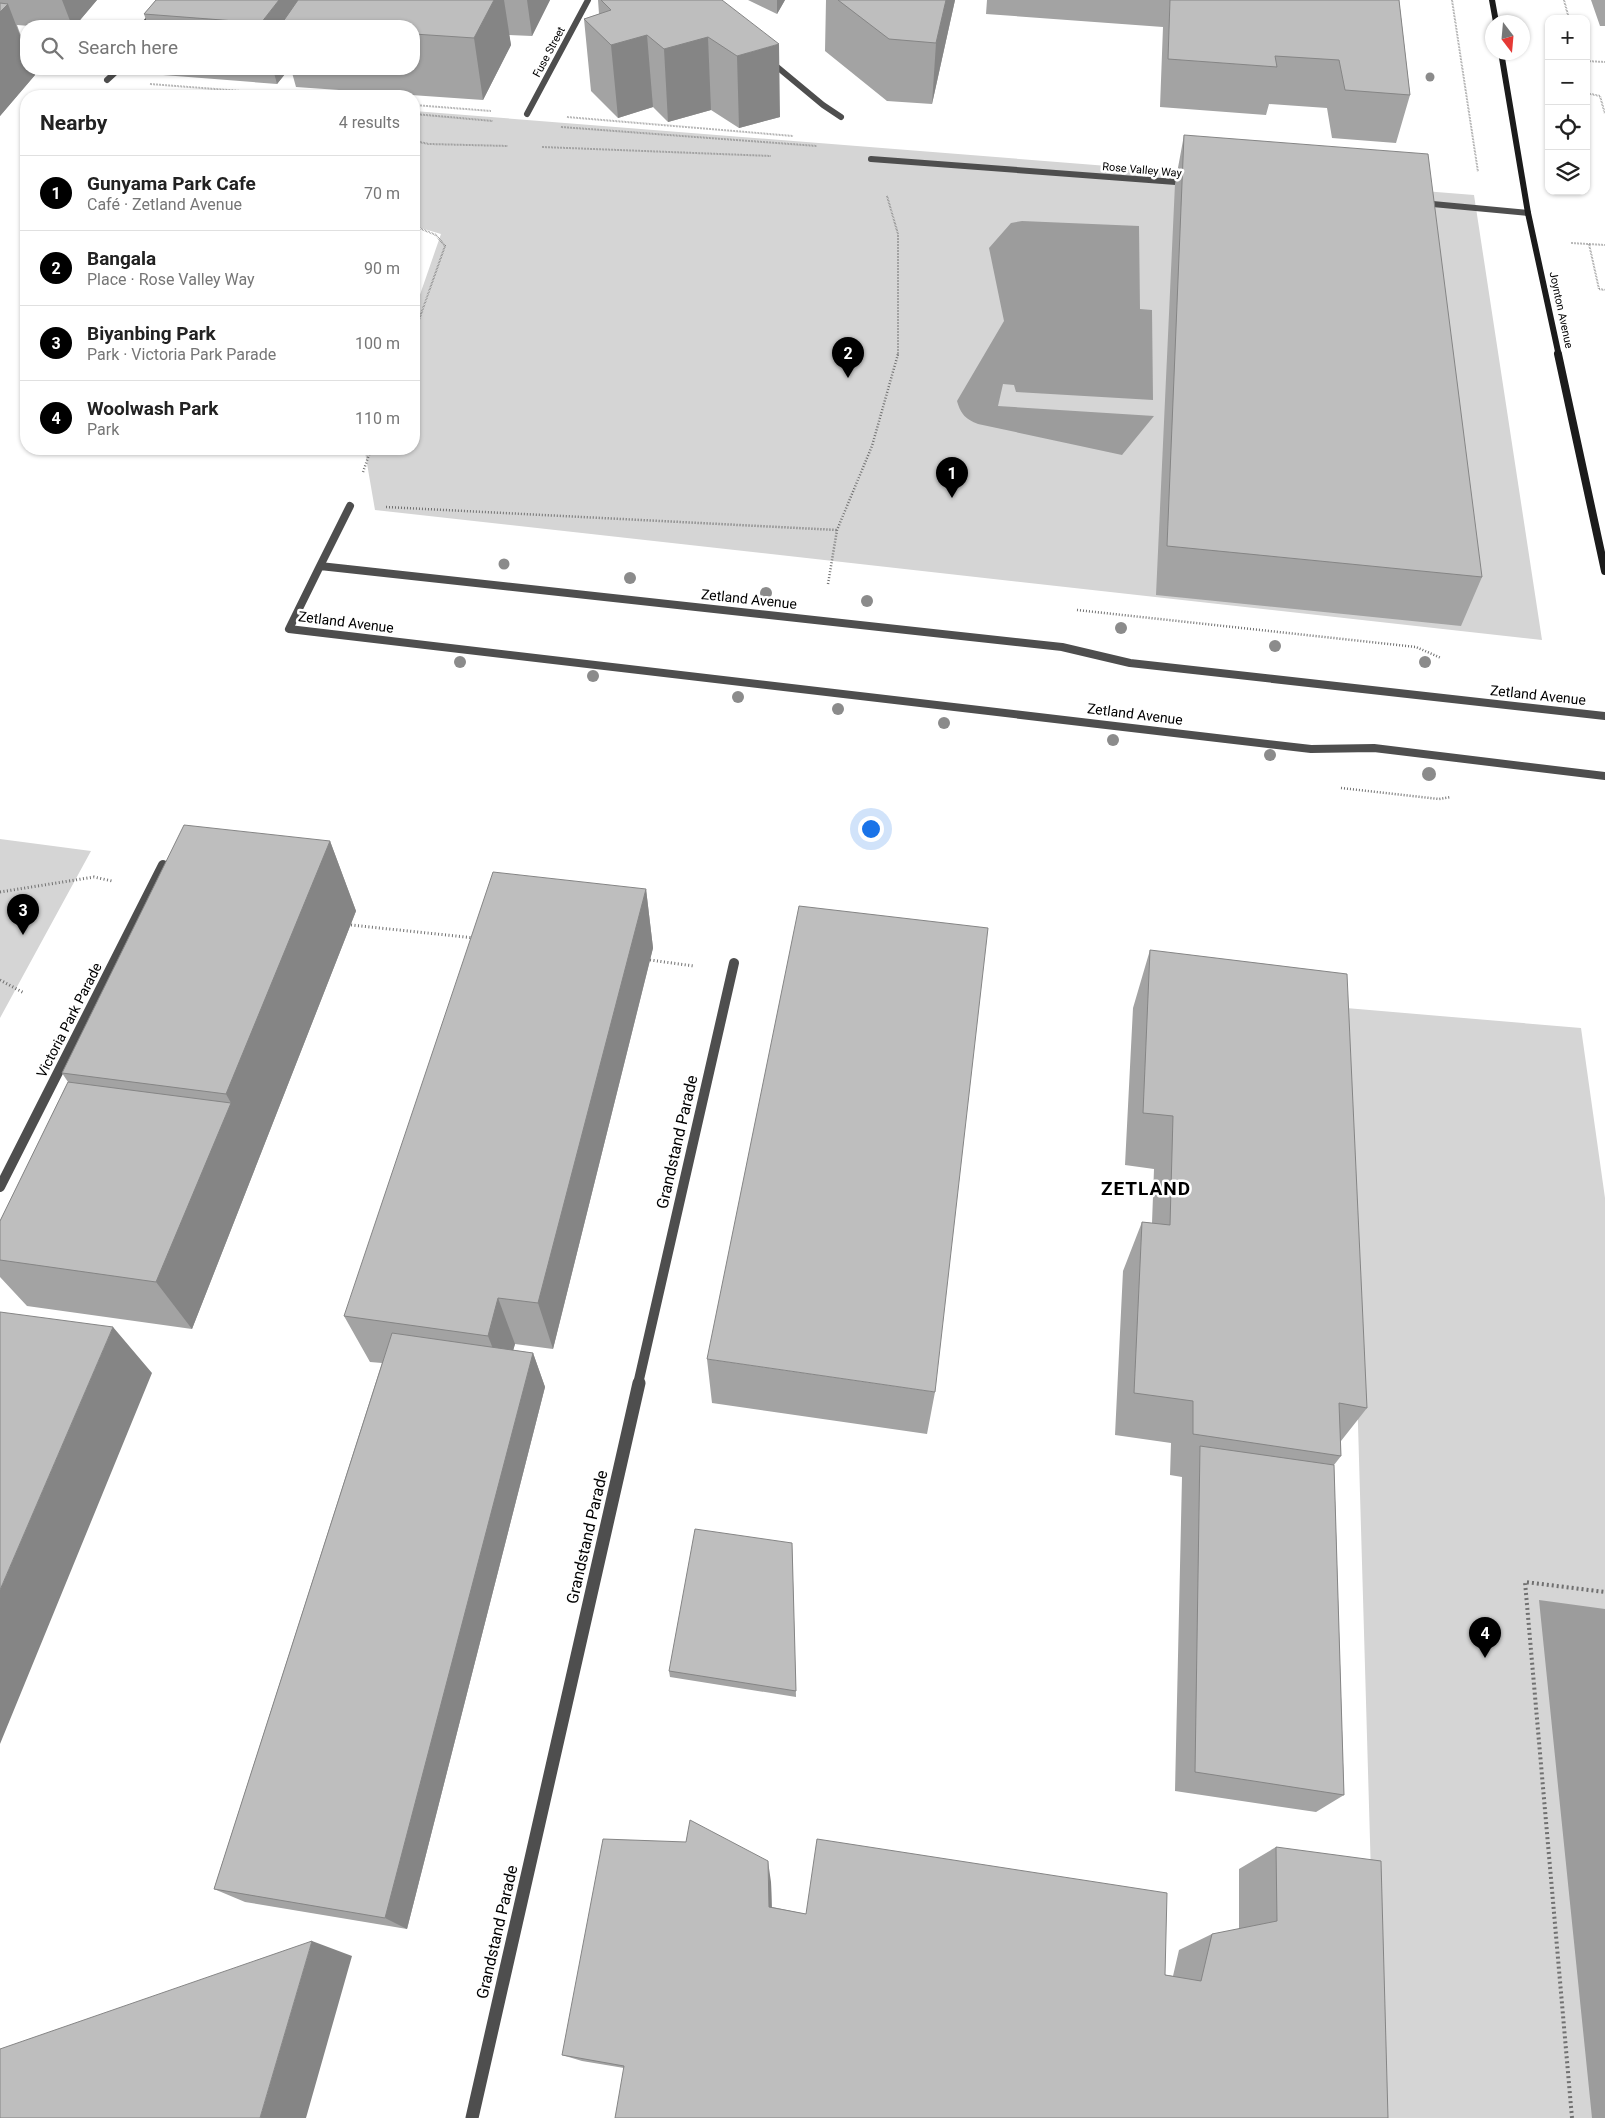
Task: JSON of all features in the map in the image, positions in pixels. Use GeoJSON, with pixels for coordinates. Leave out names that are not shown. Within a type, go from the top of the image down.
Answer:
{"type":"FeatureCollection","features":[{"type":"Feature","properties":{"kind":"street"},"geometry":{"type":"LineString","coordinates":[[148,20],[164,0]]}},
{"type":"Feature","properties":{"kind":"street","name":"Fuse Street"},"geometry":{"type":"LineString","coordinates":[[527,114],[588,0]]}},
{"type":"Feature","properties":{"kind":"street"},"geometry":{"type":"LineString","coordinates":[[1492,0],[1495,15]]}},
{"type":"Feature","properties":{"kind":"street"},"geometry":{"type":"LineString","coordinates":[[0,45],[20,47]]}},
{"type":"Feature","properties":{"kind":"street"},"geometry":{"type":"LineString","coordinates":[[767,59],[823,105],[841,117]]}},
{"type":"Feature","properties":{"kind":"street","name":"Joynton Avenue"},"geometry":{"type":"LineString","coordinates":[[1502,60],[1528,213],[1605,571]]}},
{"type":"Feature","properties":{"kind":"street"},"geometry":{"type":"LineString","coordinates":[[107,80],[112,75]]}},
{"type":"Feature","properties":{"kind":"street","name":"Rose Valley Way"},"geometry":{"type":"LineString","coordinates":[[871,160],[904,160],[1200,184]]}},
{"type":"Feature","properties":{"kind":"street"},"geometry":{"type":"LineString","coordinates":[[1415,202],[1528,213]]}},
{"type":"Feature","properties":{"kind":"street"},"geometry":{"type":"LineString","coordinates":[[320,566],[350,506]]}},
{"type":"Feature","properties":{"kind":"street","name":"Zetland Avenue"},"geometry":{"type":"LineString","coordinates":[[1605,716],[1136,664],[1062,647],[320,566],[289,629],[1311,749],[1374,748],[1605,776]]}},
{"type":"Feature","properties":{"kind":"street","name":"Victoria Park Parade"},"geometry":{"type":"LineString","coordinates":[[0,1187],[163,865]]}},
{"type":"Feature","properties":{"kind":"street","name":"Grandstand Parade"},"geometry":{"type":"LineString","coordinates":[[472,2118],[733,967]]}},
{"type":"Feature","properties":{"kind":"path"},"geometry":{"type":"LineString","coordinates":[[1452,0],[1483,208]]}},
{"type":"Feature","properties":{"kind":"path"},"geometry":{"type":"LineString","coordinates":[[1564,0],[1568,15]]}},
{"type":"Feature","properties":{"kind":"path"},"geometry":{"type":"LineString","coordinates":[[1590,61],[1605,62]]}},
{"type":"Feature","properties":{"kind":"path"},"geometry":{"type":"LineString","coordinates":[[107,80],[231,90]]}},
{"type":"Feature","properties":{"kind":"path"},"geometry":{"type":"LineString","coordinates":[[1590,94],[1600,96],[1605,114]]}},
{"type":"Feature","properties":{"kind":"path"},"geometry":{"type":"LineString","coordinates":[[420,105],[794,136]]}},
{"type":"Feature","properties":{"kind":"path"},"geometry":{"type":"LineString","coordinates":[[420,115],[497,121]]}},
{"type":"Feature","properties":{"kind":"path"},"geometry":{"type":"LineString","coordinates":[[554,126],[840,148],[860,152],[871,160],[882,179],[898,234],[898,360],[872,446],[837,530],[831,575],[817,621]]}},
{"type":"Feature","properties":{"kind":"path"},"geometry":{"type":"LineString","coordinates":[[420,142],[516,146]]}},
{"type":"Feature","properties":{"kind":"path"},"geometry":{"type":"LineString","coordinates":[[535,147],[771,156]]}},
{"type":"Feature","properties":{"kind":"path"},"geometry":{"type":"LineString","coordinates":[[420,228],[442,238],[445,246],[420,317]]}},
{"type":"Feature","properties":{"kind":"path"},"geometry":{"type":"LineString","coordinates":[[1605,245],[1589,244],[1599,289],[1605,290]]}},
{"type":"Feature","properties":{"kind":"path"},"geometry":{"type":"LineString","coordinates":[[350,506],[837,530]]}},
{"type":"Feature","properties":{"kind":"path"},"geometry":{"type":"LineString","coordinates":[[0,892],[94,876]]}},
{"type":"Feature","properties":{"kind":"path"},"geometry":{"type":"LineString","coordinates":[[351,925],[485,939]]}},
{"type":"Feature","properties":{"kind":"path"},"geometry":{"type":"LineString","coordinates":[[650,960],[733,967]]}},
{"type":"Feature","properties":{"kind":"path"},"geometry":{"type":"LineString","coordinates":[[0,980],[24,993]]}},
{"type":"Feature","properties":{"kind":"path"},"geometry":{"type":"LineString","coordinates":[[1572,2118],[1525,1582],[1605,1592]]}},
{"type":"Feature","properties":{"kind":"shaded area"},"geometry":{"type":"Polygon","coordinates":[[[420,111],[1474,195],[1542,640],[375,510],[366,455],[420,455],[420,295],[441,234],[420,228],[420,111]]]}},
{"type":"Feature","properties":{"kind":"shaded area"},"geometry":{"type":"Polygon","coordinates":[[[1022,221],[1139,226],[1140,309],[1152,310],[1153,400],[1016,392],[1014,385],[1003,384],[998,406],[1154,416],[1122,455],[978,424],[964,416],[960,410],[957,401],[1004,321],[989,248],[1011,223],[1022,221]]]}},
{"type":"Feature","properties":{"kind":"shaded area"},"geometry":{"type":"Polygon","coordinates":[[[0,839],[91,851],[0,1018],[0,839]]]}},
{"type":"Feature","properties":{"kind":"shaded area"},"geometry":{"type":"Polygon","coordinates":[[[1346,1008],[1581,1028],[1605,1198],[1605,2118],[1378,2118],[1346,1008]]]}},
{"type":"Feature","properties":{"kind":"shaded area"},"geometry":{"type":"Polygon","coordinates":[[[1539,1600],[1605,1609],[1605,2118],[1592,2118],[1539,1600]]]}},
{"type":"Feature","properties":{"kind":"building"},"geometry":{"type":"Polygon","coordinates":[[[156,0],[279,0],[263,20],[222,20],[144,14],[156,0]]]}},
{"type":"Feature","properties":{"kind":"building"},"geometry":{"type":"Polygon","coordinates":[[[298,0],[494,0],[474,38],[420,34],[420,20],[284,20],[298,0]]]}},
{"type":"Feature","properties":{"kind":"building"},"geometry":{"type":"Polygon","coordinates":[[[601,0],[722,0],[779,44],[737,56],[708,37],[664,49],[647,35],[611,45],[584,19],[611,10],[601,0]]]}},
{"type":"Feature","properties":{"kind":"building"},"geometry":{"type":"Polygon","coordinates":[[[838,0],[946,0],[936,43],[889,39],[838,0]]]}},
{"type":"Feature","properties":{"kind":"building"},"geometry":{"type":"Polygon","coordinates":[[[1170,0],[1399,0],[1410,95],[1345,90],[1339,60],[1275,56],[1277,67],[1168,59],[1170,0]]]}},
{"type":"Feature","properties":{"kind":"building"},"geometry":{"type":"Polygon","coordinates":[[[0,3],[8,4],[0,12],[0,3]]]}},
{"type":"Feature","properties":{"kind":"building"},"geometry":{"type":"Polygon","coordinates":[[[1184,135],[1428,154],[1482,577],[1167,546],[1184,135]]]}},
{"type":"Feature","properties":{"kind":"building"},"geometry":{"type":"Polygon","coordinates":[[[184,825],[330,841],[226,1094],[62,1073],[184,825]]]}},
{"type":"Feature","properties":{"kind":"building"},"geometry":{"type":"Polygon","coordinates":[[[493,872],[646,889],[538,1303],[498,1298],[488,1336],[344,1316],[493,872]]]}},
{"type":"Feature","properties":{"kind":"building"},"geometry":{"type":"Polygon","coordinates":[[[799,906],[988,928],[935,1392],[707,1359],[799,906]]]}},
{"type":"Feature","properties":{"kind":"building"},"geometry":{"type":"Polygon","coordinates":[[[1150,950],[1347,974],[1367,1408],[1339,1403],[1341,1456],[1193,1434],[1193,1401],[1134,1393],[1142,1222],[1170,1225],[1173,1116],[1143,1113],[1150,950]]]}},
{"type":"Feature","properties":{"kind":"building"},"geometry":{"type":"Polygon","coordinates":[[[68,1082],[231,1103],[156,1282],[0,1260],[0,1221],[68,1082]]]}},
{"type":"Feature","properties":{"kind":"building"},"geometry":{"type":"Polygon","coordinates":[[[0,1312],[113,1327],[0,1590],[0,1312]]]}},
{"type":"Feature","properties":{"kind":"building"},"geometry":{"type":"Polygon","coordinates":[[[392,1333],[533,1353],[385,1918],[214,1889],[392,1333]]]}},
{"type":"Feature","properties":{"kind":"building"},"geometry":{"type":"Polygon","coordinates":[[[1200,1446],[1334,1465],[1344,1795],[1195,1772],[1200,1446]]]}},
{"type":"Feature","properties":{"kind":"building"},"geometry":{"type":"Polygon","coordinates":[[[695,1529],[792,1543],[796,1691],[669,1671],[695,1529]]]}},
{"type":"Feature","properties":{"kind":"building"},"geometry":{"type":"Polygon","coordinates":[[[690,1820],[768,1861],[769,1907],[806,1914],[817,1839],[1167,1893],[1165,1975],[1201,1981],[1212,1934],[1277,1921],[1276,1847],[1381,1861],[1388,2118],[615,2118],[624,2066],[562,2055],[603,1839],[686,1842],[690,1820]]]}},
{"type":"Feature","properties":{"kind":"building"},"geometry":{"type":"Polygon","coordinates":[[[312,1941],[260,2118],[0,2118],[0,2049],[312,1941]]]}},
{"type":"Feature","properties":{"kind":"place","name":"Bangala"},"geometry":{"type":"Point","coordinates":[848,378]}},
{"type":"Feature","properties":{"kind":"place","name":"Gunyama Park Cafe"},"geometry":{"type":"Point","coordinates":[952,498]}},
{"type":"Feature","properties":{"kind":"place","name":"Biyanbing Park"},"geometry":{"type":"Point","coordinates":[23,935]}},
{"type":"Feature","properties":{"kind":"place","name":"Woolwash Park"},"geometry":{"type":"Point","coordinates":[1485,1658]}},
{"type":"Feature","properties":{"kind":"district","name":"ZETLAND"},"geometry":{"type":"Point","coordinates":[1146,1188]}}]}
